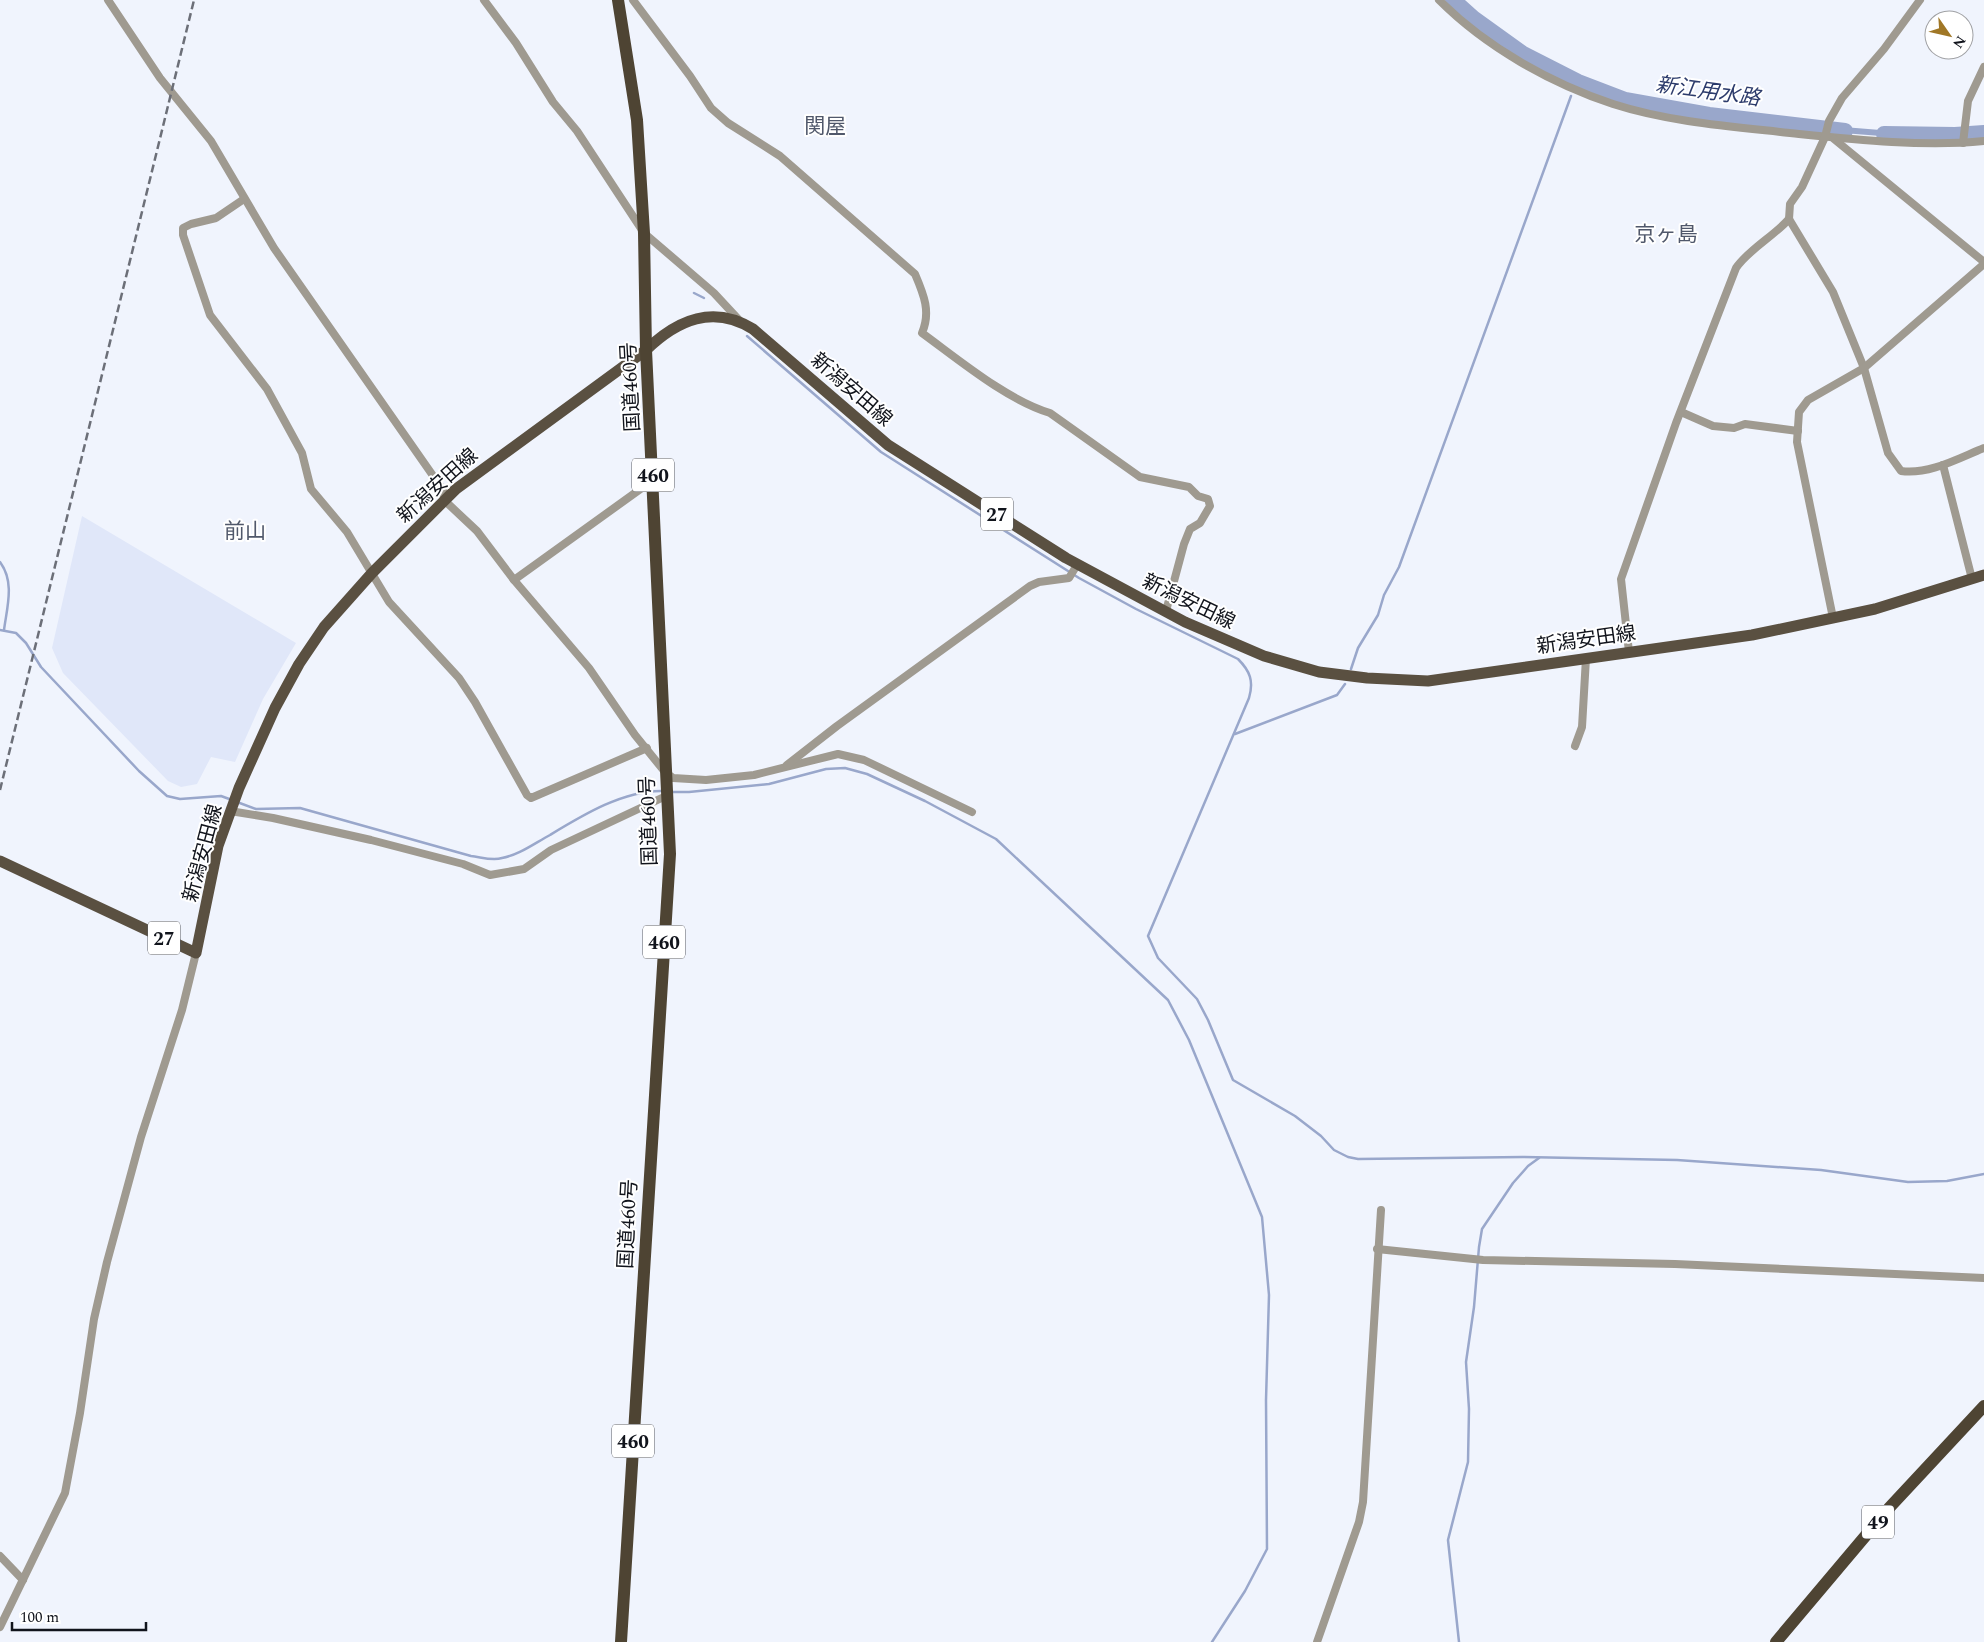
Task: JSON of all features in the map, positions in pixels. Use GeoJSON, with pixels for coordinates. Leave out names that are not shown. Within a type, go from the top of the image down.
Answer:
{"type":"FeatureCollection","features":[{"type":"Feature","properties":{"kind":"highway","name":"国道460号"},"geometry":{"type":"LineString","coordinates":[[618,0],[637,120],[644,233],[646,350],[670,854],[621,1642]]}},
{"type":"Feature","properties":{"kind":"highway","name":"49"},"geometry":{"type":"LineString","coordinates":[[1776,1642],[1890,1508],[1984,1406]]}},
{"type":"Feature","properties":{"kind":"main road","name":"新潟安田線"},"geometry":{"type":"LineString","coordinates":[[196,953],[218,846],[239,788],[275,708],[299,664],[324,627],[372,573],[444,500],[484,467],[646,350],[660,336],[697,318],[727,316],[740,321],[779,351],[888,445],[1077,565],[1185,622],[1264,656],[1319,672],[1351,676],[1428,680],[1752,635],[1874,608],[1984,575]]}},
{"type":"Feature","properties":{"kind":"main road","name":"27"},"geometry":{"type":"LineString","coordinates":[[0,860],[196,953]]}},
{"type":"Feature","properties":{"kind":"street"},"geometry":{"type":"LineString","coordinates":[[108,0],[160,78],[211,141],[274,248],[443,490],[444,500],[476,531],[514,580],[589,668],[635,735],[647,748],[665,777],[706,780],[754,775],[838,754],[864,760],[972,812]]}},
{"type":"Feature","properties":{"kind":"street"},"geometry":{"type":"LineString","coordinates":[[484,0],[516,43],[553,102],[577,131],[644,233],[714,293],[740,321]]}},
{"type":"Feature","properties":{"kind":"street"},"geometry":{"type":"LineString","coordinates":[[633,0],[690,76],[711,108],[728,123],[780,156],[915,274],[925,298],[928,320],[922,333],[981,376],[1036,409],[1050,413],[1140,477],[1189,487],[1198,496],[1208,499],[1210,506],[1200,523],[1190,529],[1184,544],[1166,611]]}},
{"type":"Feature","properties":{"kind":"street"},"geometry":{"type":"LineString","coordinates":[[1439,0],[1478,32],[1523,64],[1558,82],[1613,104],[1651,114],[1726,126],[1825,135],[1834,139],[1984,263],[1864,368],[1808,400],[1799,412],[1797,442],[1833,618]]}},
{"type":"Feature","properties":{"kind":"street"},"geometry":{"type":"LineString","coordinates":[[1920,0],[1884,49],[1842,98],[1828,124],[1802,187],[1790,204],[1790,219],[1833,292],[1864,368],[1888,453],[1901,471],[1912,472],[1943,465],[1984,448]]}},
{"type":"Feature","properties":{"kind":"street"},"geometry":{"type":"LineString","coordinates":[[1964,137],[1968,101],[1984,67]]}},
{"type":"Feature","properties":{"kind":"street"},"geometry":{"type":"LineString","coordinates":[[1834,139],[1964,137],[1984,141]]}},
{"type":"Feature","properties":{"kind":"street"},"geometry":{"type":"LineString","coordinates":[[244,199],[216,218],[191,224],[184,228],[183,234],[210,315],[267,390],[302,453],[311,489],[347,532],[389,602],[459,678],[475,702],[526,795],[532,798],[647,748]]}},
{"type":"Feature","properties":{"kind":"street"},"geometry":{"type":"LineString","coordinates":[[1629,652],[1621,579],[1681,412],[1736,268],[1741,260],[1763,244],[1790,219]]}},
{"type":"Feature","properties":{"kind":"street"},"geometry":{"type":"LineString","coordinates":[[1681,412],[1713,426],[1734,428],[1745,424],[1798,431]]}},
{"type":"Feature","properties":{"kind":"street"},"geometry":{"type":"LineString","coordinates":[[1943,465],[1972,578]]}},
{"type":"Feature","properties":{"kind":"street"},"geometry":{"type":"LineString","coordinates":[[514,580],[653,480]]}},
{"type":"Feature","properties":{"kind":"street"},"geometry":{"type":"LineString","coordinates":[[786,767],[837,726],[1030,586],[1039,582],[1069,578],[1077,565]]}},
{"type":"Feature","properties":{"kind":"street"},"geometry":{"type":"LineString","coordinates":[[1575,746],[1582,727],[1586,658]]}},
{"type":"Feature","properties":{"kind":"street"},"geometry":{"type":"LineString","coordinates":[[230,811],[273,818],[371,840],[463,864],[490,875],[524,870],[550,850],[666,796]]}},
{"type":"Feature","properties":{"kind":"street"},"geometry":{"type":"LineString","coordinates":[[0,1627],[59,1508],[67,1485],[94,1319],[107,1262],[141,1137],[182,1010],[196,953]]}},
{"type":"Feature","properties":{"kind":"street"},"geometry":{"type":"LineString","coordinates":[[1317,1642],[1359,1522],[1363,1502],[1377,1249],[1381,1210]]}},
{"type":"Feature","properties":{"kind":"street"},"geometry":{"type":"LineString","coordinates":[[1377,1249],[1483,1260],[1675,1264],[1984,1278]]}},
{"type":"Feature","properties":{"kind":"street"},"geometry":{"type":"LineString","coordinates":[[0,1556],[23,1580]]}},
{"type":"Feature","properties":{"kind":"shaded area"},"geometry":{"type":"Polygon","coordinates":[[[82,516],[296,643],[263,699],[235,762],[211,757],[197,784],[181,787],[168,781],[63,673],[52,648],[82,516]]]}},
{"type":"Feature","properties":{"kind":"water"},"geometry":{"type":"Polygon","coordinates":[[[1831,126],[1905,132],[1906,138],[1830,132],[1831,126]]]}},
{"type":"Feature","properties":{"kind":"waterway","name":"新江用水路"},"geometry":{"type":"LineString","coordinates":[[1453,0],[1473,18],[1523,54],[1578,82],[1625,100],[1709,115],[1845,131]]}},
{"type":"Feature","properties":{"kind":"waterway"},"geometry":{"type":"LineString","coordinates":[[1351,669],[1358,648],[1378,615],[1384,595],[1399,567],[1571,96]]}},
{"type":"Feature","properties":{"kind":"waterway","name":"新江用水路"},"geometry":{"type":"LineString","coordinates":[[1884,134],[1955,135],[1984,133]]}},
{"type":"Feature","properties":{"kind":"waterway"},"geometry":{"type":"LineString","coordinates":[[694,293],[704,298]]}},
{"type":"Feature","properties":{"kind":"waterway"},"geometry":{"type":"LineString","coordinates":[[747,336],[881,452],[1079,578],[1136,609],[1238,659],[1248,672],[1251,681],[1249,698],[1148,936],[1158,958],[1197,999],[1208,1020],[1233,1080],[1295,1116],[1321,1136],[1334,1150],[1348,1157],[1358,1159],[1523,1157],[1677,1160],[1821,1170],[1908,1182],[1947,1181],[1984,1174]]}},
{"type":"Feature","properties":{"kind":"waterway"},"geometry":{"type":"LineString","coordinates":[[0,562],[5,570],[9,586],[4,630]]}},
{"type":"Feature","properties":{"kind":"waterway"},"geometry":{"type":"LineString","coordinates":[[0,630],[16,633],[26,643],[41,667],[139,771],[167,796],[180,799],[221,796],[232,800]]}},
{"type":"Feature","properties":{"kind":"waterway"},"geometry":{"type":"LineString","coordinates":[[1235,734],[1337,695],[1345,684]]}},
{"type":"Feature","properties":{"kind":"waterway"},"geometry":{"type":"LineString","coordinates":[[671,792],[769,784],[826,769],[845,768],[867,774],[925,801],[996,839],[1168,1000],[1189,1040],[1262,1217],[1269,1295],[1266,1400],[1267,1549],[1245,1591],[1212,1642]]}},
{"type":"Feature","properties":{"kind":"waterway"},"geometry":{"type":"LineString","coordinates":[[237,802],[256,809],[300,808],[471,856],[498,859],[521,852],[604,805],[634,795],[663,791]]}},
{"type":"Feature","properties":{"kind":"waterway"},"geometry":{"type":"LineString","coordinates":[[1459,1642],[1448,1540],[1468,1462],[1469,1409],[1466,1362],[1474,1307],[1479,1247],[1482,1229],[1513,1183],[1528,1166],[1539,1158]]}},
{"type":"Feature","properties":{"kind":"railway"},"geometry":{"type":"LineString","coordinates":[[0,790],[194,0]]}},
{"type":"Feature","properties":{"kind":"district","name":"関屋"},"geometry":{"type":"Point","coordinates":[825,126]}},
{"type":"Feature","properties":{"kind":"district","name":"京ヶ島"},"geometry":{"type":"Point","coordinates":[1666,234]}},
{"type":"Feature","properties":{"kind":"district","name":"前山"},"geometry":{"type":"Point","coordinates":[245,531]}}]}
